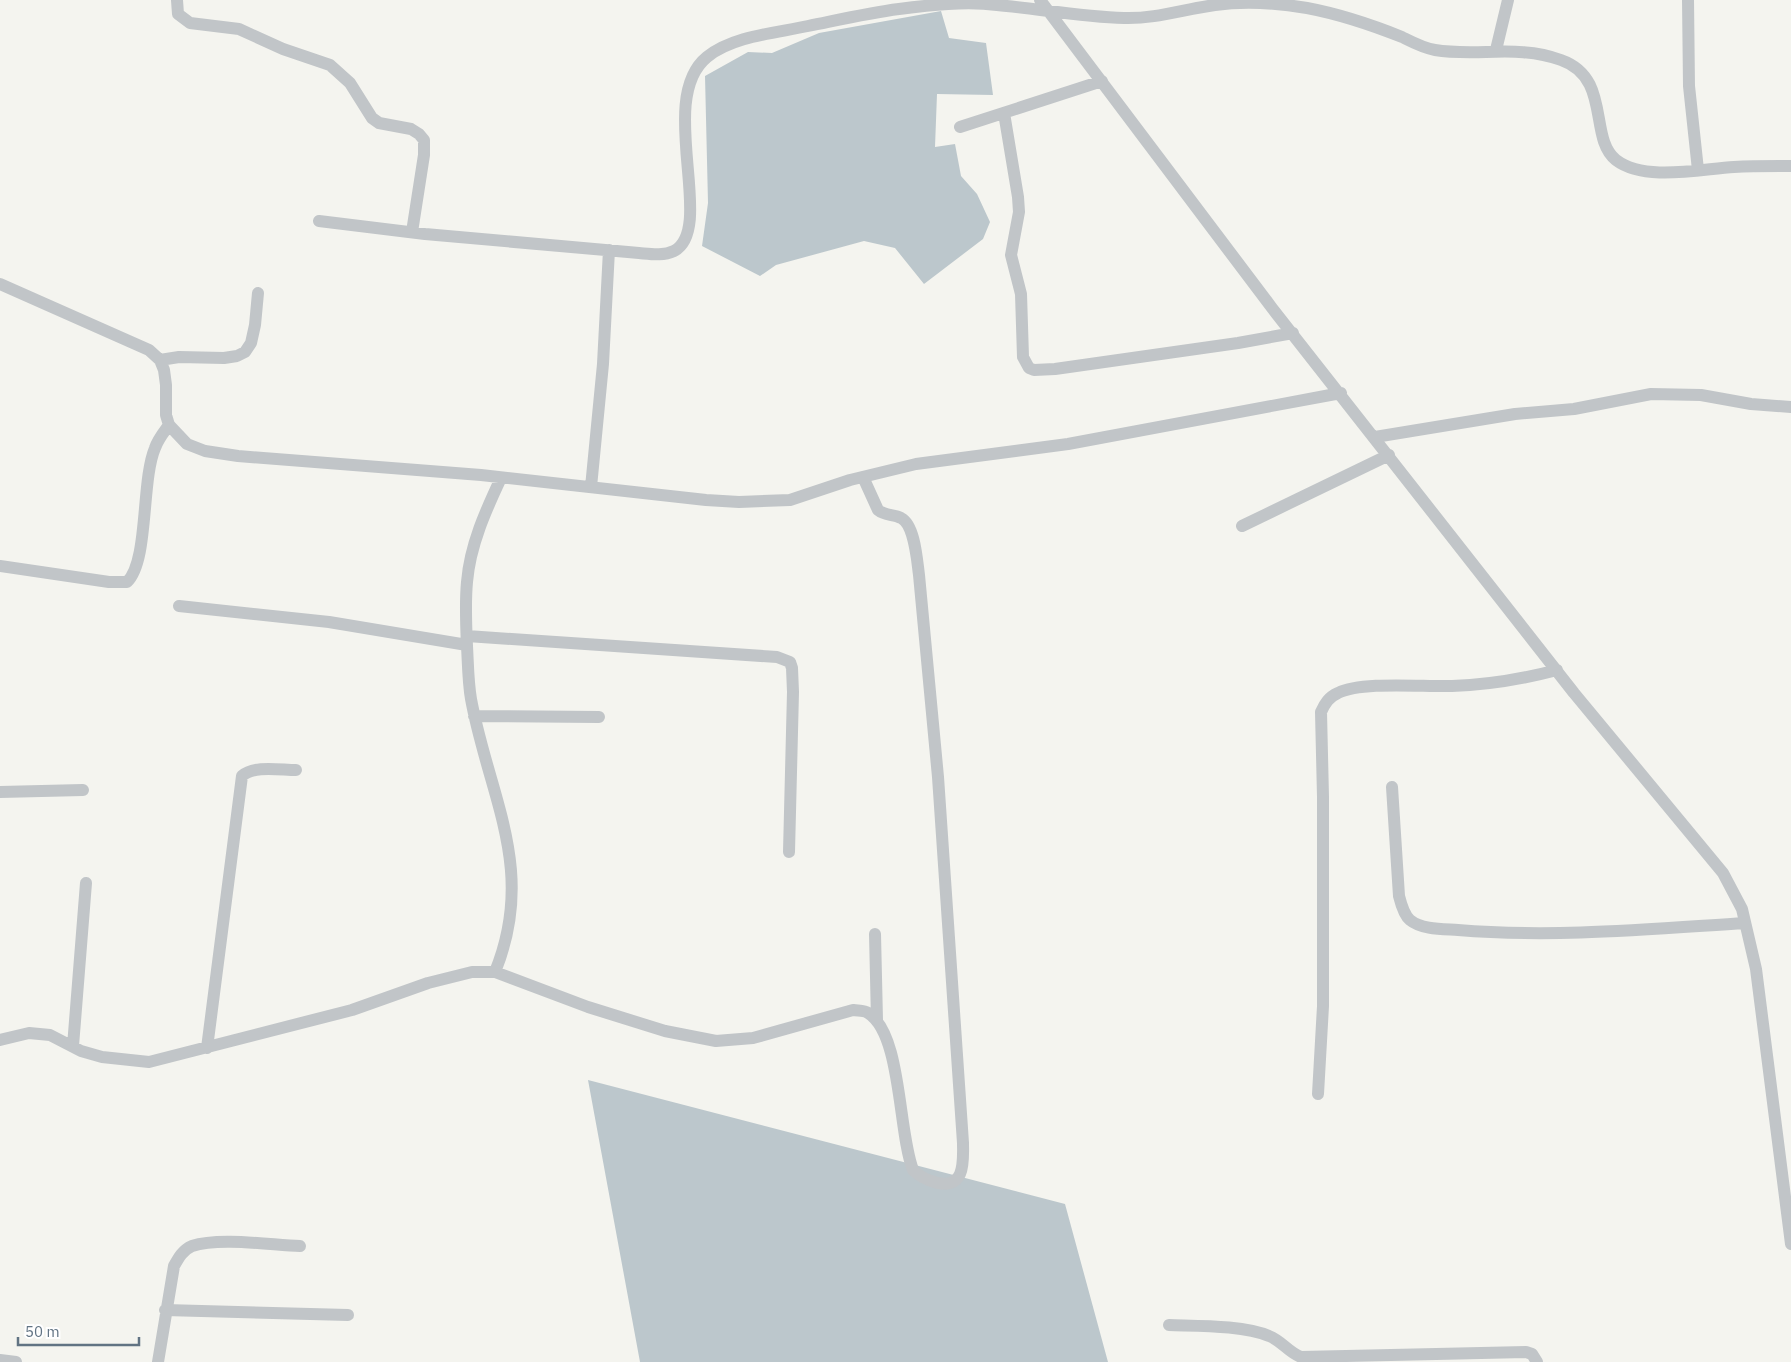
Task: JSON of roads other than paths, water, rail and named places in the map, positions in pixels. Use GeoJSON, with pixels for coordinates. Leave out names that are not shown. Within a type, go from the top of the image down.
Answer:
{"type":"FeatureCollection","features":[{"type":"Feature","properties":{"kind":"street"},"geometry":{"type":"LineString","coordinates":[[177,0],[178,14],[183,20],[190,23],[239,29],[283,49],[330,65],[350,83],[372,118],[378,123],[411,129],[420,134],[424,140],[424,155],[412,232]]}},
{"type":"Feature","properties":{"kind":"street"},"geometry":{"type":"LineString","coordinates":[[1040,0],[1292,333],[1341,392],[1557,670],[1723,873],[1742,909],[1756,969],[1791,1244]]}},
{"type":"Feature","properties":{"kind":"street"},"geometry":{"type":"LineString","coordinates":[[1496,50],[1508,0]]}},
{"type":"Feature","properties":{"kind":"street"},"geometry":{"type":"LineString","coordinates":[[1688,0],[1689,86],[1698,170]]}},
{"type":"Feature","properties":{"kind":"street"},"geometry":{"type":"LineString","coordinates":[[319,221],[412,232],[659,255],[673,251],[682,244],[690,222],[690,195],[684,127],[686,103],[692,80],[704,58],[727,45],[767,35],[900,9],[994,4],[1050,13],[1123,18],[1148,17],[1241,2],[1271,4],[1307,8],[1342,16],[1434,50],[1496,50],[1542,54],[1566,61],[1582,72],[1593,92],[1608,150],[1617,161],[1652,172],[1791,166]]}},
{"type":"Feature","properties":{"kind":"street"},"geometry":{"type":"LineString","coordinates":[[960,127],[1102,81]]}},
{"type":"Feature","properties":{"kind":"street"},"geometry":{"type":"LineString","coordinates":[[1004,113],[1019,212],[1011,255],[1021,294],[1023,357],[1029,368],[1034,370],[1055,369],[1238,343],[1292,333]]}},
{"type":"Feature","properties":{"kind":"street"},"geometry":{"type":"LineString","coordinates":[[591,486],[603,364],[609,250]]}},
{"type":"Feature","properties":{"kind":"street"},"geometry":{"type":"LineString","coordinates":[[0,284],[149,350],[160,360],[166,385],[166,415],[169,425],[175,434],[187,444],[205,451],[238,456],[591,486],[706,500],[766,502],[790,500],[863,477],[916,464],[1068,444],[1341,392]]}},
{"type":"Feature","properties":{"kind":"street"},"geometry":{"type":"LineString","coordinates":[[160,360],[180,357],[224,358],[237,356],[245,352],[251,343],[255,325],[258,293]]}},
{"type":"Feature","properties":{"kind":"street"},"geometry":{"type":"LineString","coordinates":[[1376,438],[1515,414],[1574,409],[1651,394],[1701,395],[1751,404],[1791,407]]}},
{"type":"Feature","properties":{"kind":"street"},"geometry":{"type":"LineString","coordinates":[[0,566],[109,582],[127,582],[132,577],[139,550],[145,491],[152,457],[160,437],[169,425]]}},
{"type":"Feature","properties":{"kind":"street"},"geometry":{"type":"LineString","coordinates":[[1242,526],[1389,456]]}},
{"type":"Feature","properties":{"kind":"street"},"geometry":{"type":"LineString","coordinates":[[0,1040],[28,1033],[50,1035],[102,1057],[150,1062],[352,1010],[450,977],[472,972],[500,974],[551,994],[665,1031],[716,1041],[753,1038],[853,1010],[867,1012],[876,1020],[886,1036],[893,1058],[898,1099],[913,1170],[927,1181],[950,1183],[958,1179],[961,1172],[963,1143],[938,777],[919,575],[914,542],[907,523],[902,518],[878,510],[863,477]]}},
{"type":"Feature","properties":{"kind":"street"},"geometry":{"type":"LineString","coordinates":[[500,974],[506,941],[512,878],[511,861],[504,820],[470,696],[467,640],[467,580],[484,516],[501,478]]}},
{"type":"Feature","properties":{"kind":"street"},"geometry":{"type":"LineString","coordinates":[[179,606],[329,622],[467,640],[776,657],[790,662],[793,692],[790,852]]}},
{"type":"Feature","properties":{"kind":"street"},"geometry":{"type":"LineString","coordinates":[[1318,1094],[1324,1006],[1324,816],[1321,712],[1327,700],[1339,692],[1356,688],[1454,686],[1529,677],[1557,670]]}},
{"type":"Feature","properties":{"kind":"street"},"geometry":{"type":"LineString","coordinates":[[474,716],[599,717]]}},
{"type":"Feature","properties":{"kind":"street"},"geometry":{"type":"LineString","coordinates":[[207,1048],[242,776],[247,772],[257,770],[296,770]]}},
{"type":"Feature","properties":{"kind":"street"},"geometry":{"type":"LineString","coordinates":[[1392,787],[1399,896],[1403,909],[1410,921],[1422,926],[1494,933],[1543,933],[1599,932],[1745,923]]}},
{"type":"Feature","properties":{"kind":"street"},"geometry":{"type":"LineString","coordinates":[[0,792],[83,790]]}},
{"type":"Feature","properties":{"kind":"street"},"geometry":{"type":"LineString","coordinates":[[73,1046],[86,883]]}},
{"type":"Feature","properties":{"kind":"street"},"geometry":{"type":"LineString","coordinates":[[875,934],[876,1020]]}},
{"type":"Feature","properties":{"kind":"street"},"geometry":{"type":"LineString","coordinates":[[158,1362],[174,1266],[180,1254],[191,1247],[208,1244],[243,1243],[300,1246]]}},
{"type":"Feature","properties":{"kind":"street"},"geometry":{"type":"LineString","coordinates":[[166,1310],[348,1315]]}},
{"type":"Feature","properties":{"kind":"street"},"geometry":{"type":"LineString","coordinates":[[1169,1325],[1202,1326],[1267,1335],[1293,1354],[1301,1357],[1344,1358],[1526,1352],[1532,1354],[1537,1362]]}},
{"type":"Feature","properties":{"kind":"street"},"geometry":{"type":"LineString","coordinates":[[0,1360],[16,1362]]}}]}
